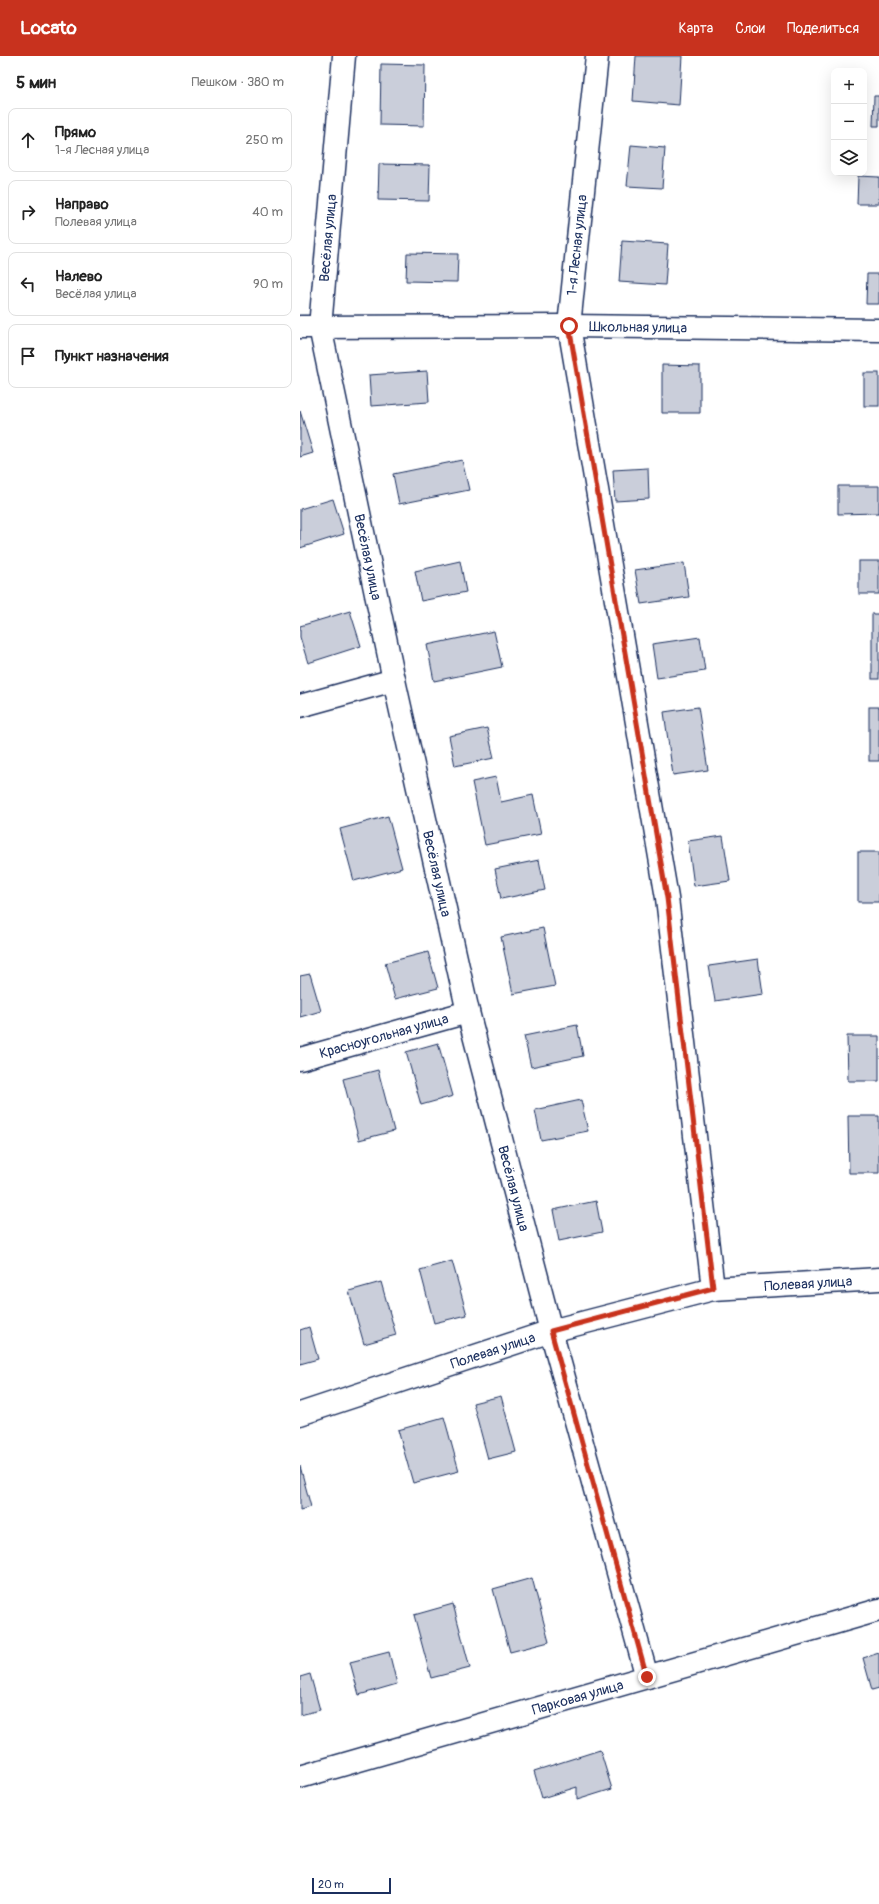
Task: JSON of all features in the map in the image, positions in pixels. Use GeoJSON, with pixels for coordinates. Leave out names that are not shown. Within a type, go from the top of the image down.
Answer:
{"type":"FeatureCollection","features":[{"type":"Feature","properties":{"kind":"street","name":"Весёлая улица"},"geometry":{"type":"LineString","coordinates":[[344,56],[310,327],[394,680],[468,1012],[551,1331],[647,1677]]}},
{"type":"Feature","properties":{"kind":"street","name":"1-я Лесная улица"},"geometry":{"type":"LineString","coordinates":[[596,56],[569,326],[667,898],[713,1288]]}},
{"type":"Feature","properties":{"kind":"street","name":"Школьная улица"},"geometry":{"type":"LineString","coordinates":[[310,327],[569,326],[879,330]]}},
{"type":"Feature","properties":{"kind":"street"},"geometry":{"type":"LineString","coordinates":[[300,706],[394,680]]}},
{"type":"Feature","properties":{"kind":"street","name":"Красноугольная улица"},"geometry":{"type":"LineString","coordinates":[[300,1059],[468,1012]]}},
{"type":"Feature","properties":{"kind":"street","name":"Полевая улица"},"geometry":{"type":"LineString","coordinates":[[300,1414],[551,1331],[713,1288],[879,1279]]}},
{"type":"Feature","properties":{"kind":"street","name":"Парковая улица"},"geometry":{"type":"LineString","coordinates":[[300,1777],[879,1610]]}},
{"type":"Feature","properties":{"kind":"building"},"geometry":{"type":"Polygon","coordinates":[[[636,56],[682,56],[679,105],[633,101],[636,56]]]}},
{"type":"Feature","properties":{"kind":"building"},"geometry":{"type":"Polygon","coordinates":[[[381,64],[425,65],[424,126],[380,125],[381,64]]]}},
{"type":"Feature","properties":{"kind":"building"},"geometry":{"type":"Polygon","coordinates":[[[874,96],[879,96],[879,126],[873,126],[874,96]]]}},
{"type":"Feature","properties":{"kind":"building"},"geometry":{"type":"Polygon","coordinates":[[[631,145],[665,148],[662,188],[627,186],[631,145]]]}},
{"type":"Feature","properties":{"kind":"building"},"geometry":{"type":"Polygon","coordinates":[[[379,164],[430,165],[429,201],[378,200],[379,164]]]}},
{"type":"Feature","properties":{"kind":"building"},"geometry":{"type":"Polygon","coordinates":[[[858,176],[879,177],[879,204],[857,204],[858,176]]]}},
{"type":"Feature","properties":{"kind":"building"},"geometry":{"type":"Polygon","coordinates":[[[622,241],[668,244],[665,285],[619,282],[622,241]]]}},
{"type":"Feature","properties":{"kind":"building"},"geometry":{"type":"Polygon","coordinates":[[[407,253],[458,254],[457,282],[406,281],[407,253]]]}},
{"type":"Feature","properties":{"kind":"building"},"geometry":{"type":"Polygon","coordinates":[[[867,274],[879,274],[879,304],[866,304],[867,274]]]}},
{"type":"Feature","properties":{"kind":"building"},"geometry":{"type":"Polygon","coordinates":[[[662,365],[700,366],[700,413],[662,413],[662,365]]]}},
{"type":"Feature","properties":{"kind":"building"},"geometry":{"type":"Polygon","coordinates":[[[427,371],[429,402],[371,406],[369,375],[427,371]]]}},
{"type":"Feature","properties":{"kind":"building"},"geometry":{"type":"Polygon","coordinates":[[[864,373],[879,373],[879,406],[864,406],[864,373]]]}},
{"type":"Feature","properties":{"kind":"building"},"geometry":{"type":"Polygon","coordinates":[[[300,411],[313,453],[300,457],[300,411]]]}},
{"type":"Feature","properties":{"kind":"building"},"geometry":{"type":"Polygon","coordinates":[[[462,460],[469,490],[399,504],[393,474],[462,460]]]}},
{"type":"Feature","properties":{"kind":"building"},"geometry":{"type":"Polygon","coordinates":[[[648,468],[649,499],[615,501],[613,470],[648,468]]]}},
{"type":"Feature","properties":{"kind":"building"},"geometry":{"type":"Polygon","coordinates":[[[838,486],[879,486],[879,513],[838,514],[838,486]]]}},
{"type":"Feature","properties":{"kind":"building"},"geometry":{"type":"Polygon","coordinates":[[[333,499],[344,534],[300,548],[300,509],[333,499]]]}},
{"type":"Feature","properties":{"kind":"building"},"geometry":{"type":"Polygon","coordinates":[[[460,561],[466,592],[421,601],[415,571],[460,561]]]}},
{"type":"Feature","properties":{"kind":"building"},"geometry":{"type":"Polygon","coordinates":[[[859,561],[879,561],[879,594],[859,594],[859,561]]]}},
{"type":"Feature","properties":{"kind":"building"},"geometry":{"type":"Polygon","coordinates":[[[684,563],[689,597],[641,604],[635,570],[684,563]]]}},
{"type":"Feature","properties":{"kind":"building"},"geometry":{"type":"Polygon","coordinates":[[[350,611],[361,646],[308,663],[300,637],[300,626],[350,611]]]}},
{"type":"Feature","properties":{"kind":"building"},"geometry":{"type":"Polygon","coordinates":[[[872,614],[879,614],[879,679],[872,679],[872,614]]]}},
{"type":"Feature","properties":{"kind":"building"},"geometry":{"type":"Polygon","coordinates":[[[494,631],[502,667],[434,681],[427,645],[494,631]]]}},
{"type":"Feature","properties":{"kind":"building"},"geometry":{"type":"Polygon","coordinates":[[[700,637],[705,671],[657,678],[652,644],[700,637]]]}},
{"type":"Feature","properties":{"kind":"building"},"geometry":{"type":"Polygon","coordinates":[[[698,707],[708,770],[673,775],[664,712],[698,707]]]}},
{"type":"Feature","properties":{"kind":"building"},"geometry":{"type":"Polygon","coordinates":[[[869,707],[879,707],[879,761],[869,761],[869,707]]]}},
{"type":"Feature","properties":{"kind":"building"},"geometry":{"type":"Polygon","coordinates":[[[487,728],[494,758],[455,766],[449,736],[487,728]]]}},
{"type":"Feature","properties":{"kind":"building"},"geometry":{"type":"Polygon","coordinates":[[[496,777],[501,802],[533,795],[541,834],[485,845],[472,782],[496,777]]]}},
{"type":"Feature","properties":{"kind":"building"},"geometry":{"type":"Polygon","coordinates":[[[388,816],[402,868],[354,881],[340,829],[388,816]]]}},
{"type":"Feature","properties":{"kind":"building"},"geometry":{"type":"Polygon","coordinates":[[[723,836],[730,881],[694,886],[688,841],[723,836]]]}},
{"type":"Feature","properties":{"kind":"building"},"geometry":{"type":"Polygon","coordinates":[[[858,852],[879,852],[879,902],[858,902],[858,852]]]}},
{"type":"Feature","properties":{"kind":"building"},"geometry":{"type":"Polygon","coordinates":[[[539,860],[545,890],[501,899],[495,869],[539,860]]]}},
{"type":"Feature","properties":{"kind":"building"},"geometry":{"type":"Polygon","coordinates":[[[543,928],[555,986],[513,994],[501,937],[543,928]]]}},
{"type":"Feature","properties":{"kind":"building"},"geometry":{"type":"Polygon","coordinates":[[[428,952],[438,988],[395,999],[385,963],[428,952]]]}},
{"type":"Feature","properties":{"kind":"building"},"geometry":{"type":"Polygon","coordinates":[[[758,959],[763,994],[715,1001],[709,966],[758,959]]]}},
{"type":"Feature","properties":{"kind":"building"},"geometry":{"type":"Polygon","coordinates":[[[310,974],[321,1011],[300,1017],[300,976],[310,974]]]}},
{"type":"Feature","properties":{"kind":"building"},"geometry":{"type":"Polygon","coordinates":[[[577,1025],[583,1056],[531,1067],[524,1036],[577,1025]]]}},
{"type":"Feature","properties":{"kind":"building"},"geometry":{"type":"Polygon","coordinates":[[[847,1036],[879,1036],[879,1081],[848,1081],[847,1036]]]}},
{"type":"Feature","properties":{"kind":"building"},"geometry":{"type":"Polygon","coordinates":[[[438,1043],[453,1096],[421,1105],[406,1052],[438,1043]]]}},
{"type":"Feature","properties":{"kind":"building"},"geometry":{"type":"Polygon","coordinates":[[[378,1070],[394,1131],[359,1140],[343,1079],[378,1070]]]}},
{"type":"Feature","properties":{"kind":"building"},"geometry":{"type":"Polygon","coordinates":[[[581,1100],[588,1131],[541,1140],[535,1110],[581,1100]]]}},
{"type":"Feature","properties":{"kind":"building"},"geometry":{"type":"Polygon","coordinates":[[[848,1116],[879,1116],[879,1173],[849,1173],[848,1116]]]}},
{"type":"Feature","properties":{"kind":"building"},"geometry":{"type":"Polygon","coordinates":[[[596,1201],[602,1232],[559,1241],[553,1210],[596,1201]]]}},
{"type":"Feature","properties":{"kind":"building"},"geometry":{"type":"Polygon","coordinates":[[[452,1261],[467,1315],[434,1323],[420,1270],[452,1261]]]}},
{"type":"Feature","properties":{"kind":"building"},"geometry":{"type":"Polygon","coordinates":[[[381,1282],[396,1335],[364,1344],[349,1291],[381,1282]]]}},
{"type":"Feature","properties":{"kind":"building"},"geometry":{"type":"Polygon","coordinates":[[[309,1327],[318,1359],[300,1364],[300,1330],[309,1327]]]}},
{"type":"Feature","properties":{"kind":"building"},"geometry":{"type":"Polygon","coordinates":[[[501,1396],[516,1452],[488,1459],[473,1403],[501,1396]]]}},
{"type":"Feature","properties":{"kind":"building"},"geometry":{"type":"Polygon","coordinates":[[[444,1417],[459,1471],[413,1483],[398,1430],[444,1417]]]}},
{"type":"Feature","properties":{"kind":"building"},"geometry":{"type":"Polygon","coordinates":[[[300,1466],[311,1507],[300,1510],[300,1466]]]}},
{"type":"Feature","properties":{"kind":"building"},"geometry":{"type":"Polygon","coordinates":[[[532,1578],[549,1642],[510,1652],[493,1589],[532,1578]]]}},
{"type":"Feature","properties":{"kind":"building"},"geometry":{"type":"Polygon","coordinates":[[[453,1604],[470,1668],[431,1678],[414,1615],[453,1604]]]}},
{"type":"Feature","properties":{"kind":"building"},"geometry":{"type":"Polygon","coordinates":[[[389,1652],[397,1684],[359,1695],[350,1662],[389,1652]]]}},
{"type":"Feature","properties":{"kind":"building"},"geometry":{"type":"Polygon","coordinates":[[[879,1653],[879,1688],[872,1690],[863,1658],[879,1653]]]}},
{"type":"Feature","properties":{"kind":"building"},"geometry":{"type":"Polygon","coordinates":[[[310,1674],[320,1710],[300,1715],[300,1677],[310,1674]]]}},
{"type":"Feature","properties":{"kind":"building"},"geometry":{"type":"Polygon","coordinates":[[[600,1750],[612,1789],[577,1800],[577,1787],[542,1798],[534,1771],[600,1750]]]}},
{"type":"Feature","properties":{"kind":"route"},"geometry":{"type":"LineString","coordinates":[[569,326],[667,898],[713,1288],[551,1331],[647,1677]]}}]}
